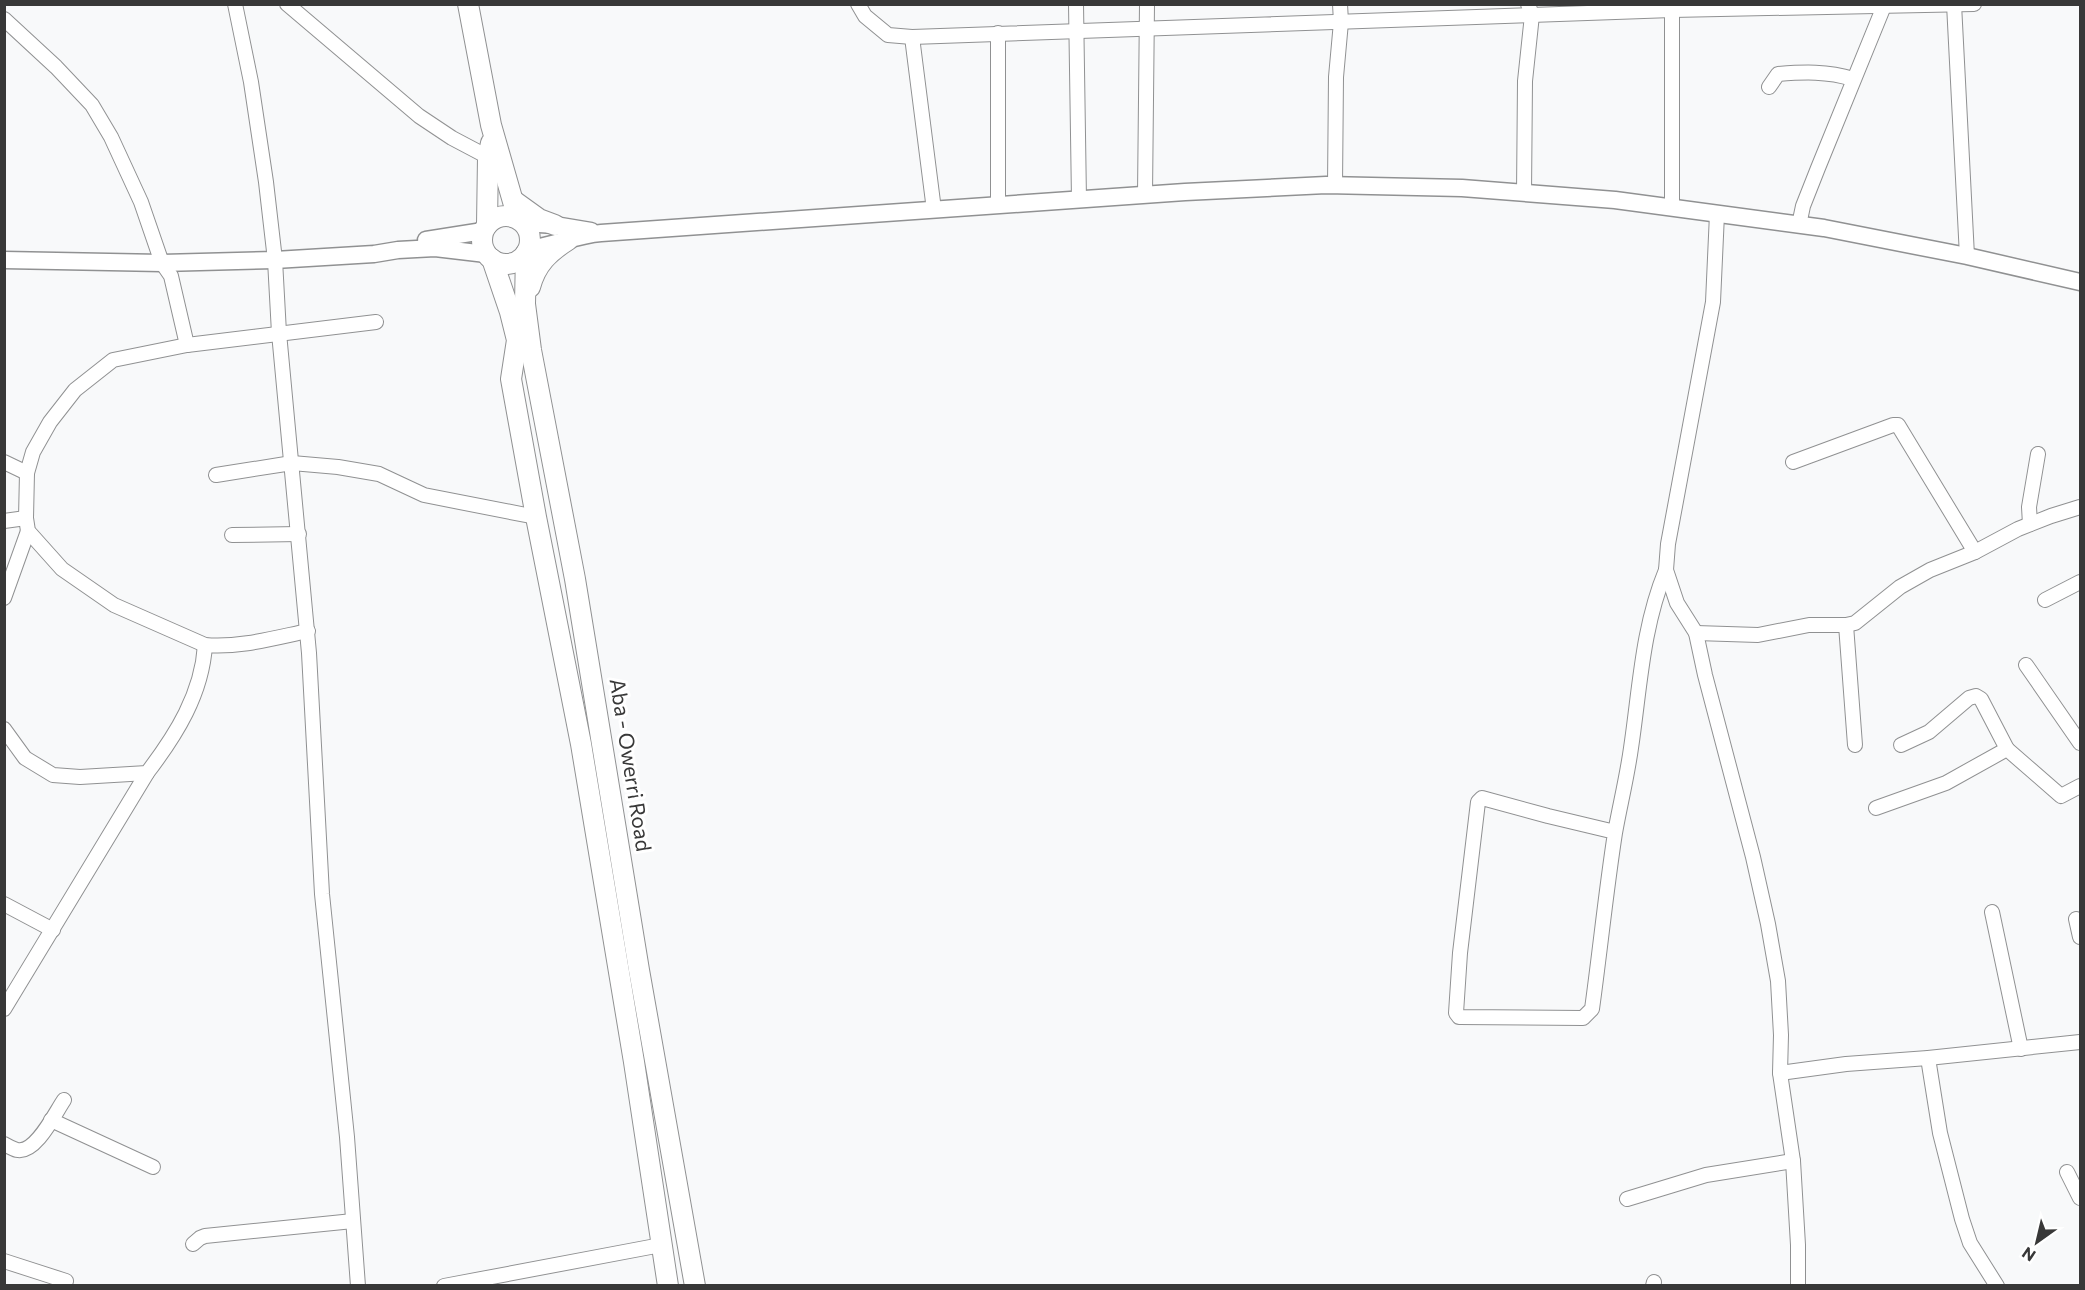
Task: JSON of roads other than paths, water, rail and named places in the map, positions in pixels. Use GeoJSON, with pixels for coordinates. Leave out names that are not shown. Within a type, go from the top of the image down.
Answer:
{"type":"FeatureCollection","features":[{"type":"Feature","properties":{"kind":"highway","name":"Aba - Owerri Road"},"geometry":{"type":"LineString","coordinates":[[468,4],[498,153],[518,214],[530,236],[527,251],[525,304],[531,350],[575,579],[639,970],[695,1286]]}},
{"type":"Feature","properties":{"kind":"highway","name":"Aba - Owerri Road"},"geometry":{"type":"LineString","coordinates":[[491,125],[485,228],[482,239],[510,312],[517,340],[511,379],[581,744],[668,1286]]}},
{"type":"Feature","properties":{"kind":"highway"},"geometry":{"type":"LineString","coordinates":[[485,228],[493,219],[518,214],[555,225]]}},
{"type":"Feature","properties":{"kind":"highway"},"geometry":{"type":"LineString","coordinates":[[525,304],[531,280],[539,265],[550,252],[568,240]]}},
{"type":"Feature","properties":{"kind":"highway"},"geometry":{"type":"LineString","coordinates":[[489,256],[507,264],[521,258],[527,251]]}},
{"type":"Feature","properties":{"kind":"highway"},"geometry":{"type":"LineString","coordinates":[[619,971],[639,970]]}},
{"type":"Feature","properties":{"kind":"main road"},"geometry":{"type":"LineString","coordinates":[[527,251],[584,234],[1145,194],[1335,185],[1462,188],[1672,208],[1799,225],[1967,256],[2080,282]]}},
{"type":"Feature","properties":{"kind":"main road"},"geometry":{"type":"LineString","coordinates":[[555,225],[601,233]]}},
{"type":"Feature","properties":{"kind":"main road"},"geometry":{"type":"LineString","coordinates":[[374,255],[402,243],[485,228]]}},
{"type":"Feature","properties":{"kind":"main road"},"geometry":{"type":"LineString","coordinates":[[4,260],[162,263],[275,260],[374,255],[398,250],[435,248],[489,256]]}},
{"type":"Feature","properties":{"kind":"street"},"geometry":{"type":"LineString","coordinates":[[235,4],[251,82],[275,260],[279,333],[308,631],[322,894],[347,1137],[358,1286]]}},
{"type":"Feature","properties":{"kind":"street"},"geometry":{"type":"LineString","coordinates":[[287,4],[419,116],[452,138],[488,157]]}},
{"type":"Feature","properties":{"kind":"street"},"geometry":{"type":"LineString","coordinates":[[858,4],[865,16],[888,35],[912,37],[1341,22],[1530,10],[1672,10],[1974,4]]}},
{"type":"Feature","properties":{"kind":"street"},"geometry":{"type":"LineString","coordinates":[[1076,4],[1079,200]]}},
{"type":"Feature","properties":{"kind":"street"},"geometry":{"type":"LineString","coordinates":[[1145,194],[1147,4]]}},
{"type":"Feature","properties":{"kind":"street"},"geometry":{"type":"LineString","coordinates":[[1335,185],[1336,77],[1341,22],[1340,4]]}},
{"type":"Feature","properties":{"kind":"street"},"geometry":{"type":"LineString","coordinates":[[1954,5],[1967,256]]}},
{"type":"Feature","properties":{"kind":"street"},"geometry":{"type":"LineString","coordinates":[[1799,225],[1803,206],[1884,6]]}},
{"type":"Feature","properties":{"kind":"street"},"geometry":{"type":"LineString","coordinates":[[1524,193],[1525,81],[1530,10]]}},
{"type":"Feature","properties":{"kind":"street"},"geometry":{"type":"LineString","coordinates":[[1672,10],[1672,208]]}},
{"type":"Feature","properties":{"kind":"street"},"geometry":{"type":"LineString","coordinates":[[4,20],[56,67],[92,105],[111,137],[141,202],[162,263],[171,276],[187,345]]}},
{"type":"Feature","properties":{"kind":"street"},"geometry":{"type":"LineString","coordinates":[[998,33],[998,205]]}},
{"type":"Feature","properties":{"kind":"street"},"geometry":{"type":"LineString","coordinates":[[912,37],[934,210]]}},
{"type":"Feature","properties":{"kind":"street"},"geometry":{"type":"LineString","coordinates":[[1769,87],[1778,74],[1808,71],[1838,74],[1853,79]]}},
{"type":"Feature","properties":{"kind":"street"},"geometry":{"type":"LineString","coordinates":[[1615,832],[1479,799],[1460,953],[1456,1014],[1459,1017],[1583,1018],[1592,1009],[1615,832],[1626,786],[1642,656],[1655,596],[1666,570],[1672,522],[1713,302],[1717,214]]}},
{"type":"Feature","properties":{"kind":"street"},"geometry":{"type":"LineString","coordinates":[[4,598],[27,524],[27,473],[33,452],[75,390],[113,360],[187,345],[376,322]]}},
{"type":"Feature","properties":{"kind":"street"},"geometry":{"type":"LineString","coordinates":[[1793,462],[1898,425],[1975,552]]}},
{"type":"Feature","properties":{"kind":"street"},"geometry":{"type":"LineString","coordinates":[[2030,524],[2029,507],[2038,454]]}},
{"type":"Feature","properties":{"kind":"street"},"geometry":{"type":"LineString","coordinates":[[4,462],[27,473]]}},
{"type":"Feature","properties":{"kind":"street"},"geometry":{"type":"LineString","coordinates":[[216,475],[292,464],[338,467],[379,474],[424,495],[536,517]]}},
{"type":"Feature","properties":{"kind":"street"},"geometry":{"type":"LineString","coordinates":[[1696,633],[1758,635],[1809,625],[1855,623],[1900,587],[1930,570],[1975,552],[2030,524],[2080,507]]}},
{"type":"Feature","properties":{"kind":"street"},"geometry":{"type":"LineString","coordinates":[[4,521],[27,524],[62,569],[114,605],[205,645],[230,645],[308,631]]}},
{"type":"Feature","properties":{"kind":"street"},"geometry":{"type":"LineString","coordinates":[[232,535],[299,534]]}},
{"type":"Feature","properties":{"kind":"street"},"geometry":{"type":"LineString","coordinates":[[1666,570],[1677,603],[1696,633],[1768,924],[1778,981],[1781,1035],[1780,1073],[1793,1161],[1798,1286]]}},
{"type":"Feature","properties":{"kind":"street"},"geometry":{"type":"LineString","coordinates":[[2045,600],[2080,582]]}},
{"type":"Feature","properties":{"kind":"street"},"geometry":{"type":"LineString","coordinates":[[1846,625],[1855,745]]}},
{"type":"Feature","properties":{"kind":"street"},"geometry":{"type":"LineString","coordinates":[[4,1009],[147,773],[179,728],[198,685],[205,645]]}},
{"type":"Feature","properties":{"kind":"street"},"geometry":{"type":"LineString","coordinates":[[2025,665],[2080,743]]}},
{"type":"Feature","properties":{"kind":"street"},"geometry":{"type":"LineString","coordinates":[[1901,745],[1929,732],[1970,698],[1976,696],[1981,699],[2007,748],[2061,796],[2080,786]]}},
{"type":"Feature","properties":{"kind":"street"},"geometry":{"type":"LineString","coordinates":[[4,729],[25,758],[52,775],[80,777],[147,773]]}},
{"type":"Feature","properties":{"kind":"street"},"geometry":{"type":"LineString","coordinates":[[1876,808],[1947,783],[2007,748]]}},
{"type":"Feature","properties":{"kind":"street"},"geometry":{"type":"LineString","coordinates":[[4,904],[53,930]]}},
{"type":"Feature","properties":{"kind":"street"},"geometry":{"type":"LineString","coordinates":[[1992,912],[2021,1049]]}},
{"type":"Feature","properties":{"kind":"street"},"geometry":{"type":"LineString","coordinates":[[2076,919],[2080,937]]}},
{"type":"Feature","properties":{"kind":"street"},"geometry":{"type":"LineString","coordinates":[[1780,1073],[1846,1064],[2080,1042]]}},
{"type":"Feature","properties":{"kind":"street"},"geometry":{"type":"LineString","coordinates":[[1928,1058],[1940,1133],[1962,1219],[1970,1243],[1997,1286]]}},
{"type":"Feature","properties":{"kind":"street"},"geometry":{"type":"LineString","coordinates":[[4,1144],[17,1150],[25,1150],[35,1144],[64,1100]]}},
{"type":"Feature","properties":{"kind":"street"},"geometry":{"type":"LineString","coordinates":[[51,1120],[153,1167]]}},
{"type":"Feature","properties":{"kind":"street"},"geometry":{"type":"LineString","coordinates":[[1627,1199],[1706,1175],[1793,1161]]}},
{"type":"Feature","properties":{"kind":"street"},"geometry":{"type":"LineString","coordinates":[[2067,1172],[2080,1197]]}},
{"type":"Feature","properties":{"kind":"street"},"geometry":{"type":"LineString","coordinates":[[193,1244],[205,1236],[353,1221]]}},
{"type":"Feature","properties":{"kind":"street"},"geometry":{"type":"LineString","coordinates":[[444,1286],[661,1245]]}},
{"type":"Feature","properties":{"kind":"street"},"geometry":{"type":"LineString","coordinates":[[4,1261],[66,1281]]}}]}
